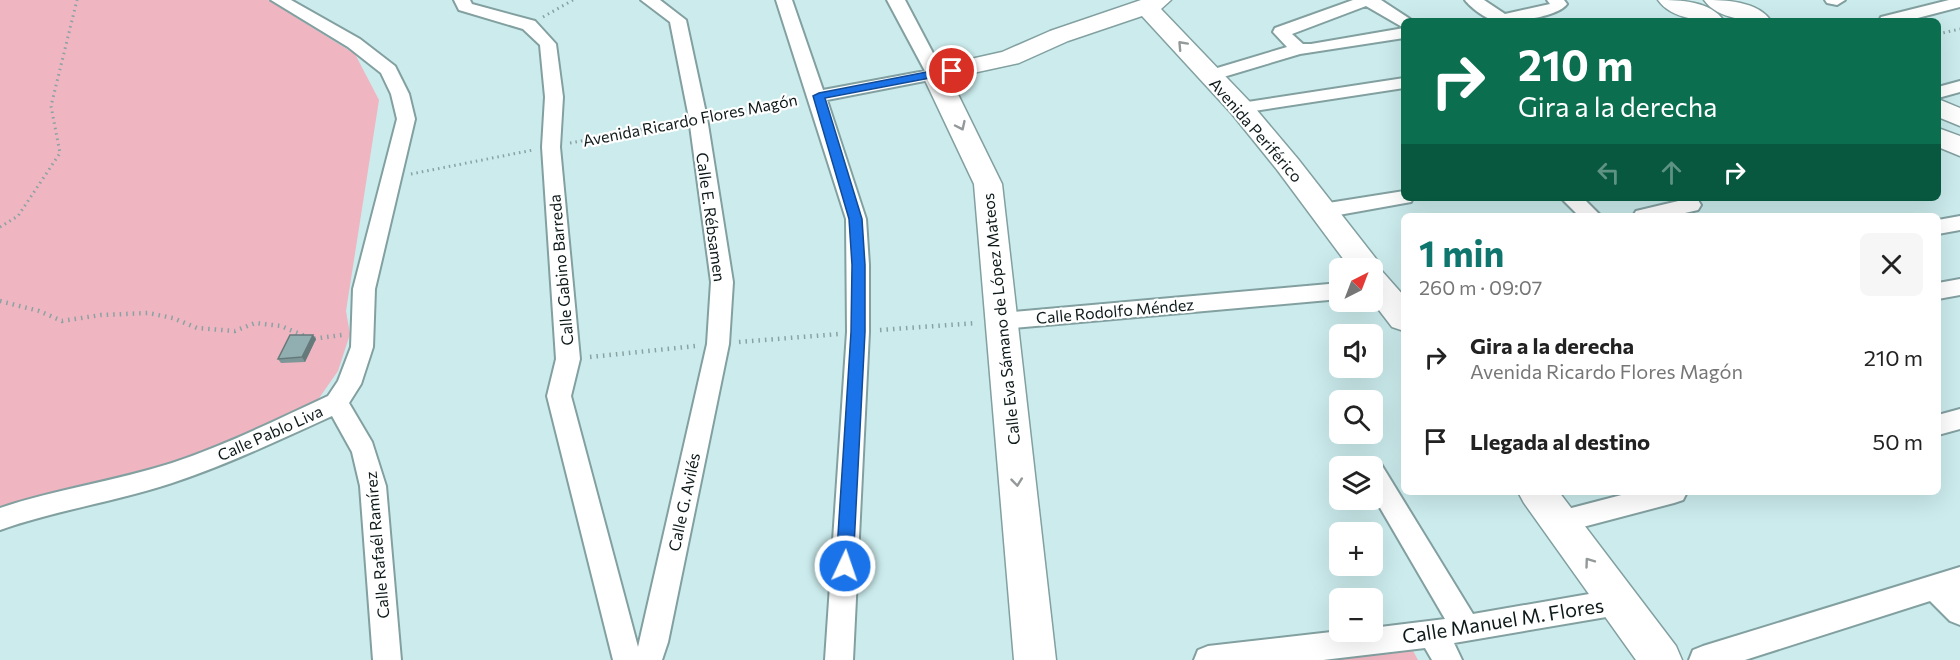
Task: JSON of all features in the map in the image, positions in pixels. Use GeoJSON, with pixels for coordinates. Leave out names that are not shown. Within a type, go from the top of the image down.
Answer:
{"type":"FeatureCollection","features":[{"type":"Feature","properties":{"kind":"street"},"geometry":{"type":"LineString","coordinates":[[461,0],[465,7],[529,25]]}},
{"type":"Feature","properties":{"kind":"street","name":"Calle E. Rébsamen"},"geometry":{"type":"LineString","coordinates":[[649,0],[678,20],[698,118],[722,282],[718,344]]}},
{"type":"Feature","properties":{"kind":"street"},"geometry":{"type":"LineString","coordinates":[[784,0],[819,96],[855,219],[858,332],[839,660]]}},
{"type":"Feature","properties":{"kind":"street","name":"Calle Eva Sámano de López Mateos"},"geometry":{"type":"LineString","coordinates":[[895,0],[935,74],[988,184],[1035,660]]}},
{"type":"Feature","properties":{"kind":"street"},"geometry":{"type":"LineString","coordinates":[[1473,0],[1500,18]]}},
{"type":"Feature","properties":{"kind":"street"},"geometry":{"type":"LineString","coordinates":[[1511,18],[1556,7],[1559,4],[1555,0]]}},
{"type":"Feature","properties":{"kind":"street"},"geometry":{"type":"LineString","coordinates":[[1670,0],[1706,18]]}},
{"type":"Feature","properties":{"kind":"street"},"geometry":{"type":"LineString","coordinates":[[1716,0],[1753,18]]}},
{"type":"Feature","properties":{"kind":"street","name":"Calle Pablo Liva"},"geometry":{"type":"LineString","coordinates":[[0,519],[32,508],[169,474],[219,457],[336,403],[349,384],[362,348],[364,289],[406,119],[400,94],[388,70],[354,43],[285,1]]}},
{"type":"Feature","properties":{"kind":"street","name":"Avenida Ricardo Flores Magón"},"geometry":{"type":"LineString","coordinates":[[819,96],[1010,58],[1059,36],[1147,2]]}},
{"type":"Feature","properties":{"kind":"street","name":"Avenida Periférico"},"geometry":{"type":"LineString","coordinates":[[1147,2],[1210,76],[1241,108],[1357,258]]}},
{"type":"Feature","properties":{"kind":"street"},"geometry":{"type":"LineString","coordinates":[[1299,49],[1281,32],[1358,2],[1373,2],[1401,21]]}},
{"type":"Feature","properties":{"kind":"street"},"geometry":{"type":"LineString","coordinates":[[1899,18],[1952,5]]}},
{"type":"Feature","properties":{"kind":"street","name":"Calle Gabino Barreda"},"geometry":{"type":"LineString","coordinates":[[529,25],[548,44],[554,97],[551,147],[568,359],[559,396],[627,660]]}},
{"type":"Feature","properties":{"kind":"street"},"geometry":{"type":"LineString","coordinates":[[1210,76],[1299,49],[1311,49],[1401,34]]}},
{"type":"Feature","properties":{"kind":"street"},"geometry":{"type":"LineString","coordinates":[[1241,108],[1401,83]]}},
{"type":"Feature","properties":{"kind":"street"},"geometry":{"type":"LineString","coordinates":[[1941,92],[1960,86]]}},
{"type":"Feature","properties":{"kind":"street"},"geometry":{"type":"LineString","coordinates":[[1941,115],[1950,138]]}},
{"type":"Feature","properties":{"kind":"street"},"geometry":{"type":"LineString","coordinates":[[1322,211],[1401,198]]}},
{"type":"Feature","properties":{"kind":"street"},"geometry":{"type":"LineString","coordinates":[[1574,201],[1588,213]]}},
{"type":"Feature","properties":{"kind":"street"},"geometry":{"type":"LineString","coordinates":[[1656,213],[1691,205]]}},
{"type":"Feature","properties":{"kind":"street"},"geometry":{"type":"LineString","coordinates":[[1941,290],[1960,286]]}},
{"type":"Feature","properties":{"kind":"street","name":"Calle Rodolfo Méndez"},"geometry":{"type":"LineString","coordinates":[[1001,321],[1329,292]]}},
{"type":"Feature","properties":{"kind":"street","name":"Avenida Periférico"},"geometry":{"type":"LineString","coordinates":[[1383,293],[1401,315]]}},
{"type":"Feature","properties":{"kind":"street","name":"Calle G. Avilés"},"geometry":{"type":"LineString","coordinates":[[648,660],[654,642],[718,344]]}},
{"type":"Feature","properties":{"kind":"street","name":"Calle Rafaél Ramírez"},"geometry":{"type":"LineString","coordinates":[[336,403],[354,429],[368,458],[373,486],[387,660]]}},
{"type":"Feature","properties":{"kind":"street"},"geometry":{"type":"LineString","coordinates":[[1941,424],[1960,419]]}},
{"type":"Feature","properties":{"kind":"street"},"geometry":{"type":"LineString","coordinates":[[1383,489],[1467,628]]}},
{"type":"Feature","properties":{"kind":"street"},"geometry":{"type":"LineString","coordinates":[[1649,495],[1549,507],[1661,660]]}},
{"type":"Feature","properties":{"kind":"street"},"geometry":{"type":"LineString","coordinates":[[1703,660],[1947,583],[1960,612]]}},
{"type":"Feature","properties":{"kind":"street","name":"Calle Manuel M. Flores"},"geometry":{"type":"LineString","coordinates":[[1208,660],[1432,634],[1618,602]]}},
{"type":"Feature","properties":{"kind":"street"},"geometry":{"type":"LineString","coordinates":[[1432,634],[1448,660]]}},
{"type":"Feature","properties":{"kind":"path"},"geometry":{"type":"LineString","coordinates":[[0,227],[18,216],[60,153],[51,106],[77,0]]}},
{"type":"Feature","properties":{"kind":"path"},"geometry":{"type":"LineString","coordinates":[[529,25],[573,0]]}},
{"type":"Feature","properties":{"kind":"path"},"geometry":{"type":"LineString","coordinates":[[1941,33],[1960,29]]}},
{"type":"Feature","properties":{"kind":"path","name":"Avenida Ricardo Flores Magón"},"geometry":{"type":"LineString","coordinates":[[390,178],[819,96]]}},
{"type":"Feature","properties":{"kind":"path"},"geometry":{"type":"LineString","coordinates":[[0,301],[39,310],[62,321],[101,315],[148,313],[173,318],[197,328],[235,331],[255,323],[281,326],[312,339],[350,334],[363,325]]}},
{"type":"Feature","properties":{"kind":"path"},"geometry":{"type":"LineString","coordinates":[[568,359],[718,344],[1001,321]]}},
{"type":"Feature","properties":{"kind":"shaded area"},"geometry":{"type":"Polygon","coordinates":[[[0,0],[268,0],[355,54],[379,100],[346,311],[350,334],[338,371],[317,401],[230,442],[131,477],[0,512],[0,0]]]}},
{"type":"Feature","properties":{"kind":"shaded area"},"geometry":{"type":"Polygon","coordinates":[[[1411,647],[1418,660],[1290,660],[1411,647]]]}},
{"type":"Feature","properties":{"kind":"building"},"geometry":{"type":"Polygon","coordinates":[[[290,335],[313,335],[302,357],[278,359],[290,335]]]}},
{"type":"Feature","properties":{"kind":"route"},"geometry":{"type":"LineString","coordinates":[[845,566],[858,332],[858,265],[855,219],[819,96],[952,71]]}}]}
